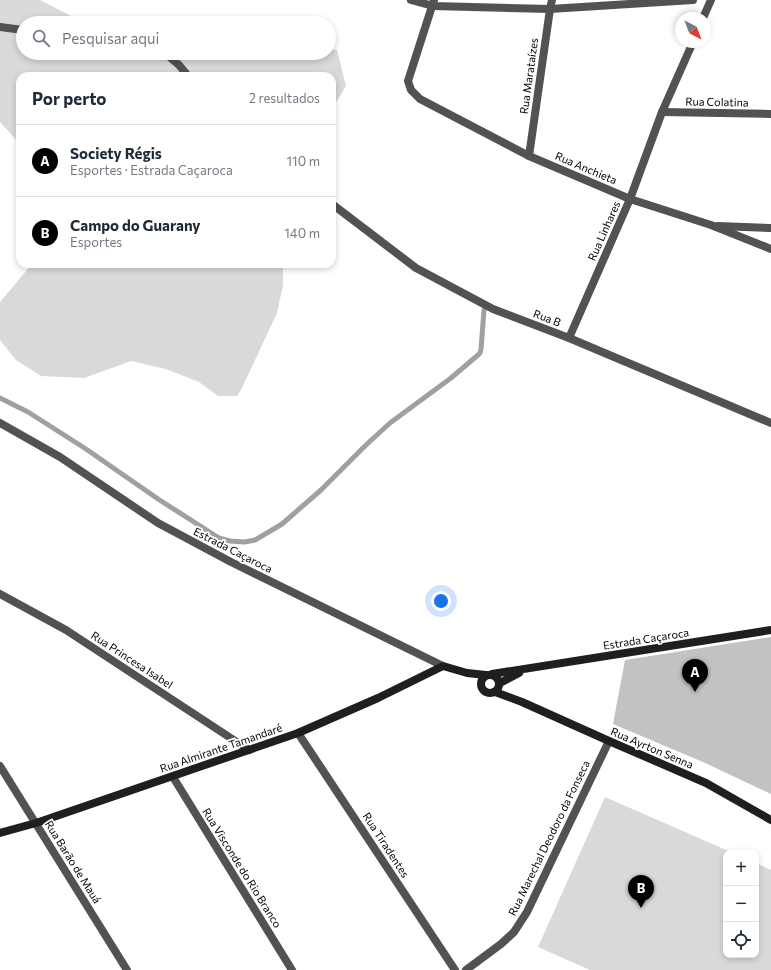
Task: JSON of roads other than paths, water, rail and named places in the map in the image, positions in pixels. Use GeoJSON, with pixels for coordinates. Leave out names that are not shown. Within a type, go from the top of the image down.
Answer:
{"type":"FeatureCollection","features":[{"type":"Feature","properties":{"kind":"main road","name":"Estrada Caçaroca"},"geometry":{"type":"LineString","coordinates":[[443,666],[467,673],[489,675],[771,630]]}},
{"type":"Feature","properties":{"kind":"main road","name":"Rua Almirante Tamandaré"},"geometry":{"type":"LineString","coordinates":[[0,833],[36,823],[298,733],[378,698],[443,666]]}},
{"type":"Feature","properties":{"kind":"main road","name":"Estrada Caçaroca"},"geometry":{"type":"LineString","coordinates":[[498,688],[525,669]]}},
{"type":"Feature","properties":{"kind":"main road","name":"Estrada Caçaroca"},"geometry":{"type":"LineString","coordinates":[[467,673],[481,686]]}},
{"type":"Feature","properties":{"kind":"main road"},"geometry":{"type":"LineString","coordinates":[[489,675],[498,678],[498,688],[489,694],[484,691],[481,686],[482,680],[489,675]]}},
{"type":"Feature","properties":{"kind":"main road","name":"Rua Ayrton Senna"},"geometry":{"type":"LineString","coordinates":[[498,688],[522,702],[609,742],[706,783],[771,820]]}},
{"type":"Feature","properties":{"kind":"street"},"geometry":{"type":"LineString","coordinates":[[411,0],[434,3],[550,9],[693,0]]}},
{"type":"Feature","properties":{"kind":"street","name":"Rua Marataízes"},"geometry":{"type":"LineString","coordinates":[[529,156],[552,0]]}},
{"type":"Feature","properties":{"kind":"street"},"geometry":{"type":"LineString","coordinates":[[706,12],[711,0]]}},
{"type":"Feature","properties":{"kind":"street","name":"Rua Anchieta"},"geometry":{"type":"LineString","coordinates":[[434,3],[408,81],[411,90],[420,99],[529,156],[630,199],[711,225],[771,248]]}},
{"type":"Feature","properties":{"kind":"street"},"geometry":{"type":"LineString","coordinates":[[0,27],[16,29]]}},
{"type":"Feature","properties":{"kind":"street","name":"Rua Linhares"},"geometry":{"type":"LineString","coordinates":[[569,338],[630,199],[662,112],[690,48]]}},
{"type":"Feature","properties":{"kind":"street"},"geometry":{"type":"LineString","coordinates":[[173,60],[185,72]]}},
{"type":"Feature","properties":{"kind":"street","name":"Rua Colatina"},"geometry":{"type":"LineString","coordinates":[[662,112],[771,114]]}},
{"type":"Feature","properties":{"kind":"street","name":"Rua B"},"geometry":{"type":"LineString","coordinates":[[336,207],[416,268],[492,309],[569,338],[771,423]]}},
{"type":"Feature","properties":{"kind":"street"},"geometry":{"type":"LineString","coordinates":[[711,225],[771,228]]}},
{"type":"Feature","properties":{"kind":"street","name":"Estrada Caçaroca"},"geometry":{"type":"LineString","coordinates":[[0,423],[60,457],[158,523],[231,562],[443,666]]}},
{"type":"Feature","properties":{"kind":"street","name":"Rua Princesa Isabel"},"geometry":{"type":"LineString","coordinates":[[0,594],[66,630],[249,750]]}},
{"type":"Feature","properties":{"kind":"street","name":"Rua Tiradentes"},"geometry":{"type":"LineString","coordinates":[[298,733],[455,970]]}},
{"type":"Feature","properties":{"kind":"street","name":"Rua Marechal Deodoro da Fonseca"},"geometry":{"type":"LineString","coordinates":[[466,970],[501,944],[514,932],[527,912],[609,742]]}},
{"type":"Feature","properties":{"kind":"street","name":"Rua Barão de Mauá"},"geometry":{"type":"LineString","coordinates":[[0,766],[127,970]]}},
{"type":"Feature","properties":{"kind":"street","name":"Rua Visconde do Rio Branco"},"geometry":{"type":"LineString","coordinates":[[173,777],[292,970]]}},
{"type":"Feature","properties":{"kind":"waterway"},"geometry":{"type":"LineString","coordinates":[[0,398],[28,412],[86,449],[158,499],[219,538],[230,541],[250,541],[255,540],[282,524],[321,490],[390,423],[451,378],[478,355],[481,349],[484,310]]}},
{"type":"Feature","properties":{"kind":"place","name":"Society Régis"},"geometry":{"type":"Point","coordinates":[695,692]}},
{"type":"Feature","properties":{"kind":"place","name":"Campo do Guarany"},"geometry":{"type":"Point","coordinates":[641,908]}}]}
